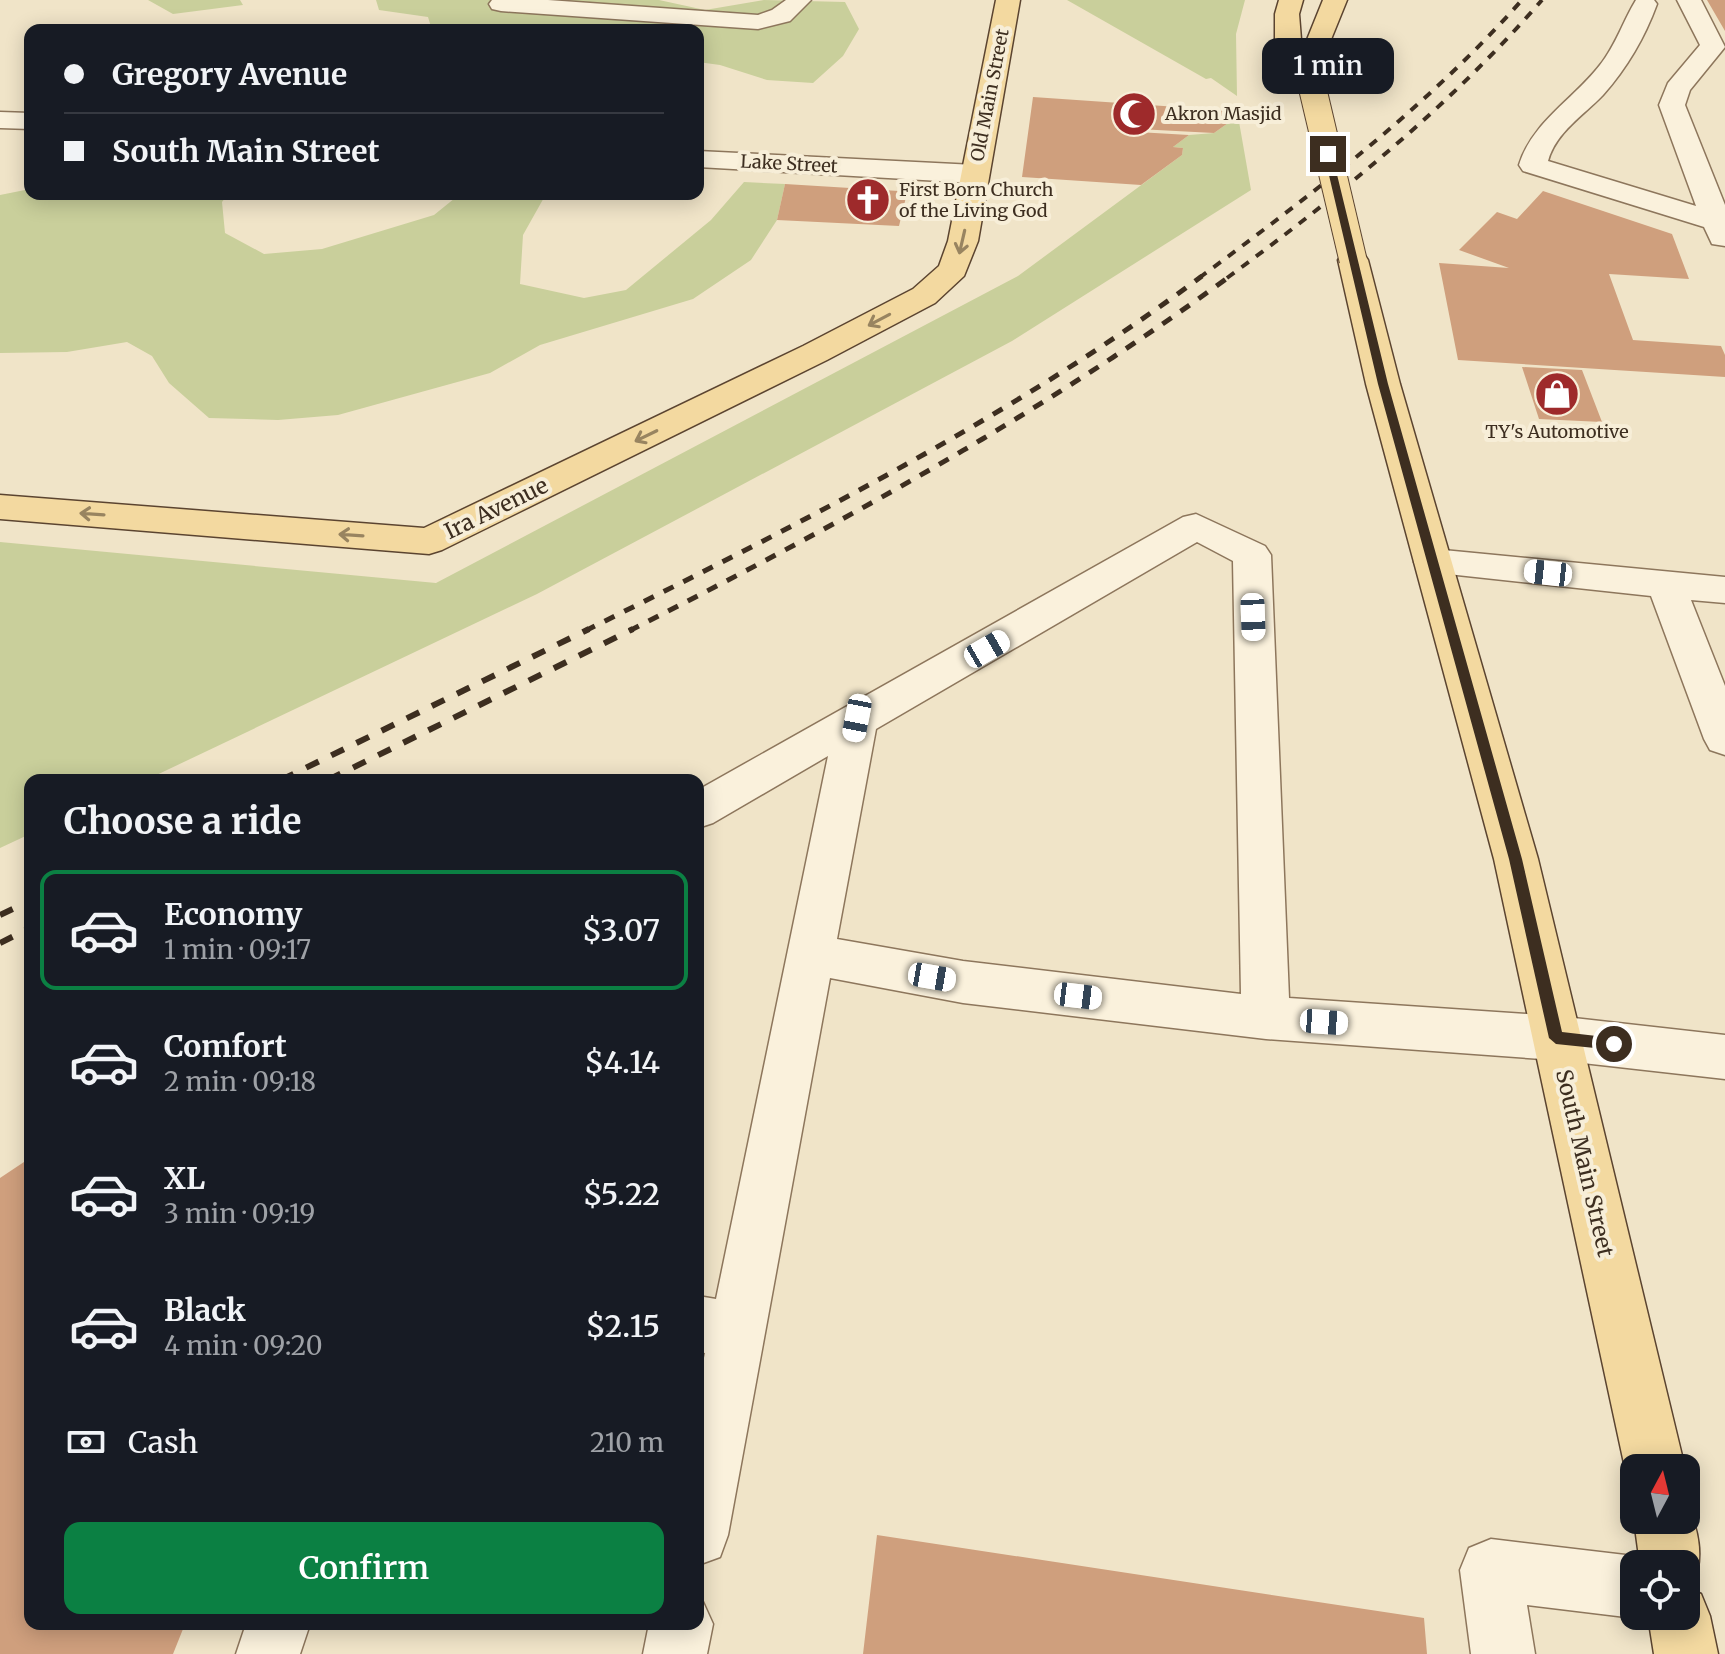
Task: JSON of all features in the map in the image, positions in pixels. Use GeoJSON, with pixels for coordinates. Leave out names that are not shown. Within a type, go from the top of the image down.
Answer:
{"type":"FeatureCollection","features":[{"type":"Feature","properties":{"kind":"main road","name":"Old Main Street"},"geometry":{"type":"LineString","coordinates":[[945,280],[958,259],[1008,0]]}},
{"type":"Feature","properties":{"kind":"main road","name":"South Main Street"},"geometry":{"type":"LineString","coordinates":[[1291,0],[1287,14],[1288,53],[1308,69],[1383,384],[1516,859],[1652,1454]]}},
{"type":"Feature","properties":{"kind":"main road"},"geometry":{"type":"LineString","coordinates":[[1308,69],[1335,0]]}},
{"type":"Feature","properties":{"kind":"main road","name":"Ira Avenue"},"geometry":{"type":"LineString","coordinates":[[0,507],[429,541],[815,353],[924,296],[945,280]]}},
{"type":"Feature","properties":{"kind":"main road"},"geometry":{"type":"LineString","coordinates":[[1682,1630],[1686,1654]]}},
{"type":"Feature","properties":{"kind":"street"},"geometry":{"type":"LineString","coordinates":[[501,4],[758,22],[774,19],[792,10],[799,0]]}},
{"type":"Feature","properties":{"kind":"street"},"geometry":{"type":"LineString","coordinates":[[1689,0],[1713,46],[1677,89],[1672,105],[1720,232]]}},
{"type":"Feature","properties":{"kind":"street"},"geometry":{"type":"LineString","coordinates":[[1645,4],[1636,30],[1621,55],[1595,88],[1535,148],[1533,165],[1720,232]]}},
{"type":"Feature","properties":{"kind":"street"},"geometry":{"type":"LineString","coordinates":[[0,120],[24,121]]}},
{"type":"Feature","properties":{"kind":"street","name":"Lake Street"},"geometry":{"type":"LineString","coordinates":[[704,159],[975,174]]}},
{"type":"Feature","properties":{"kind":"street"},"geometry":{"type":"LineString","coordinates":[[704,807],[857,718],[987,649],[1196,526],[1252,555],[1266,1018]]}},
{"type":"Feature","properties":{"kind":"street"},"geometry":{"type":"LineString","coordinates":[[1433,562],[1725,590]]}},
{"type":"Feature","properties":{"kind":"street"},"geometry":{"type":"LineString","coordinates":[[1666,585],[1725,739]]}},
{"type":"Feature","properties":{"kind":"street"},"geometry":{"type":"LineString","coordinates":[[704,1473],[718,1327],[811,954],[857,718]]}},
{"type":"Feature","properties":{"kind":"street"},"geometry":{"type":"LineString","coordinates":[[811,954],[963,982],[1266,1018],[1556,1038],[1725,1057]]}},
{"type":"Feature","properties":{"kind":"street"},"geometry":{"type":"LineString","coordinates":[[1503,1654],[1491,1570],[1620,1585]]}},
{"type":"Feature","properties":{"kind":"street"},"geometry":{"type":"LineString","coordinates":[[268,1654],[276,1630]]}},
{"type":"Feature","properties":{"kind":"street"},"geometry":{"type":"LineString","coordinates":[[675,1654],[680,1630]]}},
{"type":"Feature","properties":{"kind":"green space"},"geometry":{"type":"Polygon","coordinates":[[[148,0],[240,0],[243,5],[173,14],[148,0]]]}},
{"type":"Feature","properties":{"kind":"green space"},"geometry":{"type":"Polygon","coordinates":[[[376,0],[659,0],[705,10],[764,0],[845,2],[859,29],[843,56],[813,83],[767,80],[704,63],[704,24],[430,24],[428,17],[379,10],[376,0]]]}},
{"type":"Feature","properties":{"kind":"green space"},"geometry":{"type":"Polygon","coordinates":[[[1067,0],[1245,0],[1236,34],[1237,96],[1211,78],[1206,79],[1067,0]]]}},
{"type":"Feature","properties":{"kind":"green space"},"geometry":{"type":"Polygon","coordinates":[[[1238,116],[1251,190],[1012,341],[537,594],[159,774],[24,774],[24,837],[0,848],[0,542],[436,583],[1018,276],[1182,155],[1183,148],[1173,147],[1189,135],[1214,133],[1238,116]]]}},
{"type":"Feature","properties":{"kind":"green space"},"geometry":{"type":"Polygon","coordinates":[[[744,182],[785,184],[777,220],[751,260],[693,299],[540,345],[490,373],[338,415],[278,420],[209,418],[169,383],[152,356],[127,342],[67,352],[0,353],[0,195],[24,190],[24,200],[224,200],[225,233],[264,254],[322,249],[434,215],[453,200],[543,200],[523,235],[520,284],[584,298],[626,290],[711,220],[744,182]]]}},
{"type":"Feature","properties":{"kind":"building"},"geometry":{"type":"Polygon","coordinates":[[[1707,0],[1725,0],[1725,31],[1707,0]]]}},
{"type":"Feature","properties":{"kind":"building"},"geometry":{"type":"Polygon","coordinates":[[[1033,97],[1236,111],[1238,116],[1214,133],[1119,128],[1120,131],[1189,135],[1173,147],[1183,148],[1182,155],[1141,185],[1022,177],[1033,97]]]}},
{"type":"Feature","properties":{"kind":"building"},"geometry":{"type":"Polygon","coordinates":[[[785,184],[899,191],[906,197],[899,226],[777,220],[785,184]]]}},
{"type":"Feature","properties":{"kind":"building"},"geometry":{"type":"Polygon","coordinates":[[[1543,191],[1672,234],[1689,279],[1609,274],[1633,340],[1721,346],[1725,355],[1725,377],[1458,360],[1439,263],[1509,268],[1459,250],[1497,212],[1517,219],[1543,191]]]}},
{"type":"Feature","properties":{"kind":"building"},"geometry":{"type":"Polygon","coordinates":[[[1522,367],[1582,370],[1602,422],[1539,419],[1522,367]]]}},
{"type":"Feature","properties":{"kind":"building"},"geometry":{"type":"Polygon","coordinates":[[[24,1162],[24,1630],[183,1630],[173,1654],[0,1654],[0,1178],[24,1162]]]}},
{"type":"Feature","properties":{"kind":"building"},"geometry":{"type":"Polygon","coordinates":[[[877,1535],[1424,1618],[1427,1654],[863,1654],[877,1535]]]}},
{"type":"Feature","properties":{"kind":"railway"},"geometry":{"type":"LineString","coordinates":[[1199,278],[1327,181],[1408,113],[1448,77],[1522,0]]}},
{"type":"Feature","properties":{"kind":"railway"},"geometry":{"type":"LineString","coordinates":[[1227,278],[1311,214],[1432,113],[1542,0]]}},
{"type":"Feature","properties":{"kind":"railway"},"geometry":{"type":"LineString","coordinates":[[587,630],[823,510],[979,423],[1130,327],[1202,276]]}},
{"type":"Feature","properties":{"kind":"railway"},"geometry":{"type":"LineString","coordinates":[[630,631],[784,551],[937,466],[1086,375],[1230,276]]}},
{"type":"Feature","properties":{"kind":"railway"},"geometry":{"type":"LineString","coordinates":[[293,774],[587,630]]}},
{"type":"Feature","properties":{"kind":"railway"},"geometry":{"type":"LineString","coordinates":[[340,774],[630,631]]}},
{"type":"Feature","properties":{"kind":"railway"},"geometry":{"type":"LineString","coordinates":[[0,915],[24,904]]}},
{"type":"Feature","properties":{"kind":"railway"},"geometry":{"type":"LineString","coordinates":[[0,943],[24,931]]}},
{"type":"Feature","properties":{"kind":"place","name":"Akron Masjid"},"geometry":{"type":"Point","coordinates":[1134,114]}},
{"type":"Feature","properties":{"kind":"place","name":"First Born Church of the Living God"},"geometry":{"type":"Point","coordinates":[868,200]}},
{"type":"Feature","properties":{"kind":"place","name":"TY's Automotive"},"geometry":{"type":"Point","coordinates":[1557,394]}},
{"type":"Feature","properties":{"kind":"route"},"geometry":{"type":"LineString","coordinates":[[1328,154],[1383,384],[1516,859],[1556,1038],[1614,1044]]}}]}
